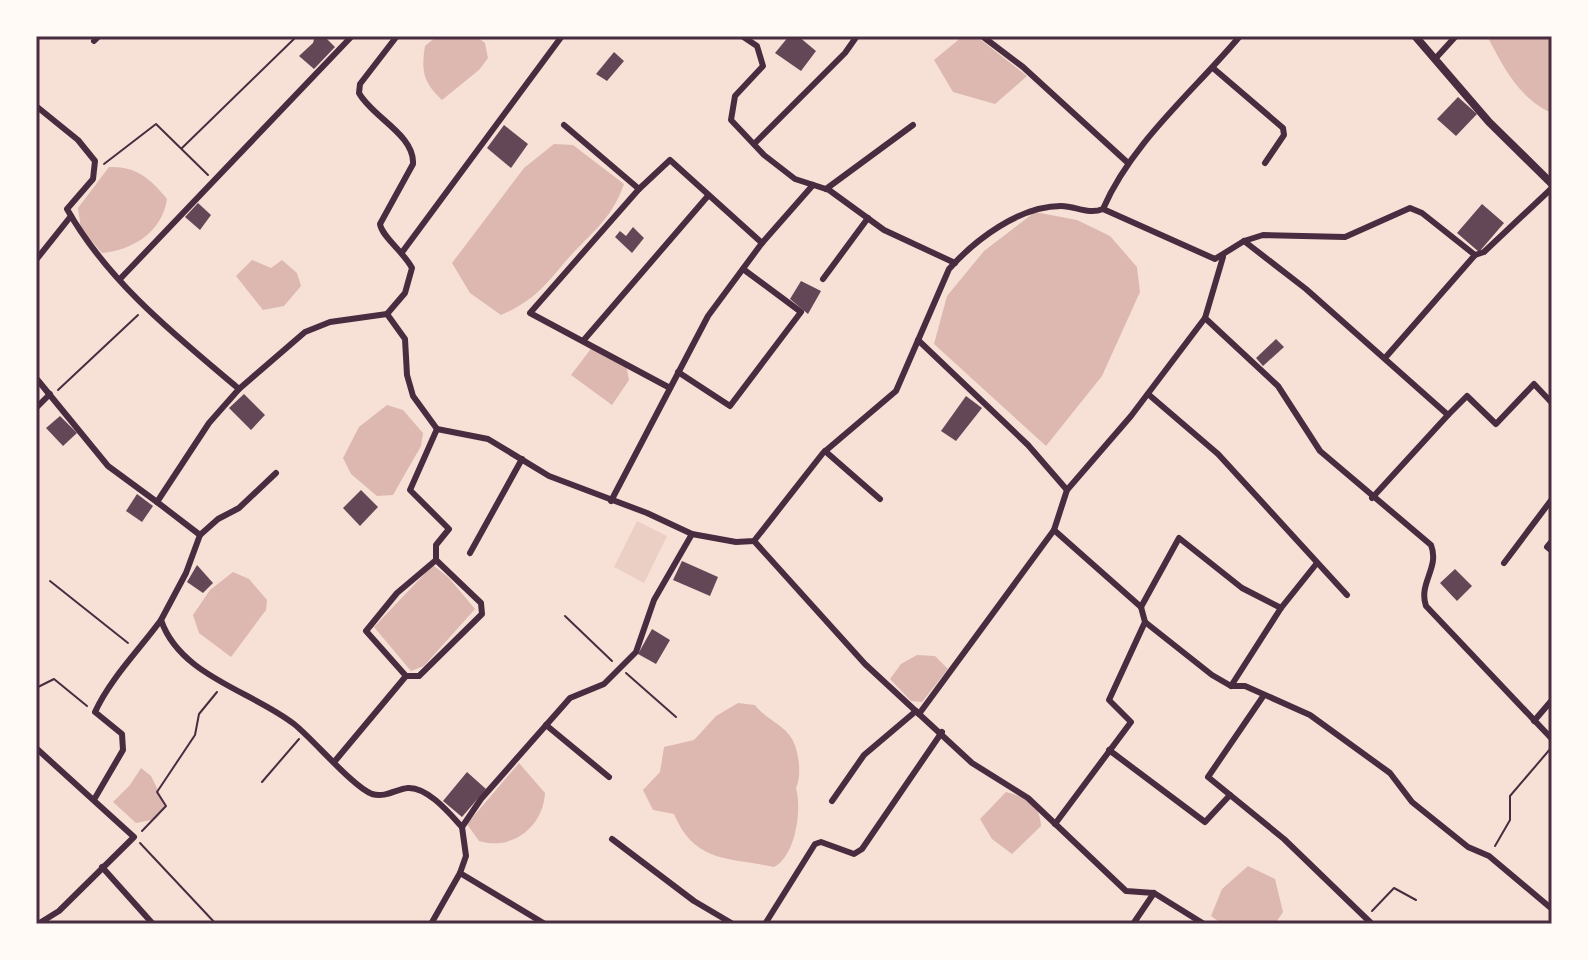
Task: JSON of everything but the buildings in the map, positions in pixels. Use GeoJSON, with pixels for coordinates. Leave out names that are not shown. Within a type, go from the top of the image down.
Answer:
{"type":"FeatureCollection","features":[{"type":"Feature","properties":{"kind":"main road"},"geometry":{"type":"LineString","coordinates":[[1415,36],[1489,122],[1552,186]]}},
{"type":"Feature","properties":{"kind":"street"},"geometry":{"type":"LineString","coordinates":[[120,279],[352,36]]}},
{"type":"Feature","properties":{"kind":"street"},"geometry":{"type":"LineString","coordinates":[[157,502],[209,423],[239,389],[305,332],[330,322],[387,314],[405,293],[412,268],[403,251],[386,237],[380,224],[413,164],[412,150],[359,93],[368,71],[397,36]]}},
{"type":"Feature","properties":{"kind":"street"},"geometry":{"type":"LineString","coordinates":[[403,251],[562,36]]}},
{"type":"Feature","properties":{"kind":"street"},"geometry":{"type":"LineString","coordinates":[[742,36],[757,46],[763,66],[735,96],[731,120],[795,179],[826,189],[884,230],[955,263]]}},
{"type":"Feature","properties":{"kind":"street"},"geometry":{"type":"LineString","coordinates":[[754,144],[845,53],[857,36]]}},
{"type":"Feature","properties":{"kind":"street"},"geometry":{"type":"LineString","coordinates":[[982,36],[1023,67],[1128,163]]}},
{"type":"Feature","properties":{"kind":"street"},"geometry":{"type":"LineString","coordinates":[[1103,209],[1128,163],[1240,36]]}},
{"type":"Feature","properties":{"kind":"street"},"geometry":{"type":"LineString","coordinates":[[1435,59],[1456,36]]}},
{"type":"Feature","properties":{"kind":"street"},"geometry":{"type":"LineString","coordinates":[[1213,68],[1283,128],[1284,135],[1265,163]]}},
{"type":"Feature","properties":{"kind":"street"},"geometry":{"type":"LineString","coordinates":[[36,106],[78,140],[95,161],[97,169],[93,179],[67,209],[71,216],[145,309],[239,389]]}},
{"type":"Feature","properties":{"kind":"street"},"geometry":{"type":"LineString","coordinates":[[564,125],[639,189]]}},
{"type":"Feature","properties":{"kind":"street"},"geometry":{"type":"LineString","coordinates":[[826,189],[913,125]]}},
{"type":"Feature","properties":{"kind":"street"},"geometry":{"type":"LineString","coordinates":[[670,388],[530,313],[639,189],[670,160],[707,197],[762,243]]}},
{"type":"Feature","properties":{"kind":"street"},"geometry":{"type":"LineString","coordinates":[[611,501],[708,316],[762,243],[813,185]]}},
{"type":"Feature","properties":{"kind":"street"},"geometry":{"type":"LineString","coordinates":[[1385,358],[1475,255],[1484,252],[1552,186]]}},
{"type":"Feature","properties":{"kind":"street"},"geometry":{"type":"LineString","coordinates":[[583,341],[707,197]]}},
{"type":"Feature","properties":{"kind":"street"},"geometry":{"type":"LineString","coordinates":[[387,314],[405,339],[407,375],[413,396],[437,429],[488,439],[549,476],[647,513],[692,534],[736,542],[754,541],[838,437],[876,411],[896,391],[955,263],[1010,221],[1061,206],[1087,211],[1103,209],[1215,259],[1223,257],[1244,241],[1280,234],[1345,237],[1410,208],[1422,213],[1475,255]]}},
{"type":"Feature","properties":{"kind":"street"},"geometry":{"type":"LineString","coordinates":[[36,260],[71,216]]}},
{"type":"Feature","properties":{"kind":"street"},"geometry":{"type":"LineString","coordinates":[[823,279],[868,218]]}},
{"type":"Feature","properties":{"kind":"street"},"geometry":{"type":"LineString","coordinates":[[1244,241],[1306,289],[1448,415]]}},
{"type":"Feature","properties":{"kind":"street"},"geometry":{"type":"LineString","coordinates":[[832,801],[864,755],[917,712],[1054,530],[1067,490],[1148,394],[1205,318],[1223,257]]}},
{"type":"Feature","properties":{"kind":"street"},"geometry":{"type":"LineString","coordinates":[[678,372],[730,406],[801,312],[743,269]]}},
{"type":"Feature","properties":{"kind":"street"},"geometry":{"type":"LineString","coordinates":[[1205,318],[1278,386],[1320,451],[1431,545],[1435,555],[1433,567],[1423,586],[1426,606],[1552,739]]}},
{"type":"Feature","properties":{"kind":"street"},"geometry":{"type":"LineString","coordinates":[[918,340],[1028,445],[1067,490]]}},
{"type":"Feature","properties":{"kind":"street"},"geometry":{"type":"LineString","coordinates":[[36,378],[108,466],[200,535]]}},
{"type":"Feature","properties":{"kind":"street"},"geometry":{"type":"LineString","coordinates":[[1372,498],[1467,396],[1496,424],[1534,384],[1552,403]]}},
{"type":"Feature","properties":{"kind":"street"},"geometry":{"type":"LineString","coordinates":[[1148,394],[1218,454],[1347,595]]}},
{"type":"Feature","properties":{"kind":"street"},"geometry":{"type":"LineString","coordinates":[[36,408],[51,396]]}},
{"type":"Feature","properties":{"kind":"street"},"geometry":{"type":"LineString","coordinates":[[436,560],[397,593],[366,631],[406,676],[419,676],[482,614],[481,603],[436,560],[436,545],[449,529],[410,490],[437,429]]}},
{"type":"Feature","properties":{"kind":"street"},"geometry":{"type":"LineString","coordinates":[[825,451],[880,499]]}},
{"type":"Feature","properties":{"kind":"street"},"geometry":{"type":"LineString","coordinates":[[470,553],[522,459]]}},
{"type":"Feature","properties":{"kind":"street"},"geometry":{"type":"LineString","coordinates":[[95,798],[123,750],[122,734],[95,712],[104,691],[161,620],[186,573],[200,535],[218,519],[232,513],[276,473]]}},
{"type":"Feature","properties":{"kind":"street"},"geometry":{"type":"LineString","coordinates":[[1504,563],[1552,499]]}},
{"type":"Feature","properties":{"kind":"street"},"geometry":{"type":"LineString","coordinates":[[1054,530],[1141,607],[1145,622],[1231,686],[1245,686],[1310,715],[1390,773],[1412,802],[1468,847],[1489,856],[1552,909]]}},
{"type":"Feature","properties":{"kind":"street"},"geometry":{"type":"LineString","coordinates":[[462,827],[570,698],[604,684],[636,652],[654,600],[692,534]]}},
{"type":"Feature","properties":{"kind":"street"},"geometry":{"type":"LineString","coordinates":[[1141,607],[1179,538],[1242,588],[1281,608]]}},
{"type":"Feature","properties":{"kind":"street"},"geometry":{"type":"LineString","coordinates":[[754,541],[865,664],[972,763],[1028,798],[1126,891],[1154,893],[1204,924]]}},
{"type":"Feature","properties":{"kind":"street"},"geometry":{"type":"LineString","coordinates":[[1552,541],[1547,547],[1552,551]]}},
{"type":"Feature","properties":{"kind":"street"},"geometry":{"type":"LineString","coordinates":[[1231,686],[1281,608],[1317,563]]}},
{"type":"Feature","properties":{"kind":"street"},"geometry":{"type":"LineString","coordinates":[[161,620],[168,639],[223,684],[305,733],[372,794],[391,795],[409,788],[424,793],[462,827],[466,856],[460,873],[431,924]]}},
{"type":"Feature","properties":{"kind":"street"},"geometry":{"type":"LineString","coordinates":[[1055,824],[1131,722],[1109,700],[1145,622]]}},
{"type":"Feature","properties":{"kind":"street"},"geometry":{"type":"LineString","coordinates":[[335,761],[406,676]]}},
{"type":"Feature","properties":{"kind":"street"},"geometry":{"type":"LineString","coordinates":[[1264,695],[1208,777],[1284,839],[1369,921]]}},
{"type":"Feature","properties":{"kind":"street"},"geometry":{"type":"LineString","coordinates":[[1534,721],[1552,700]]}},
{"type":"Feature","properties":{"kind":"street"},"geometry":{"type":"LineString","coordinates":[[546,725],[609,777]]}},
{"type":"Feature","properties":{"kind":"street"},"geometry":{"type":"LineString","coordinates":[[765,924],[815,844],[854,854],[862,849],[942,732]]}},
{"type":"Feature","properties":{"kind":"street"},"geometry":{"type":"LineString","coordinates":[[36,748],[95,798],[134,837],[59,911],[38,924]]}},
{"type":"Feature","properties":{"kind":"street"},"geometry":{"type":"LineString","coordinates":[[1109,750],[1205,822],[1230,795]]}},
{"type":"Feature","properties":{"kind":"street"},"geometry":{"type":"LineString","coordinates":[[612,839],[694,901],[733,924]]}},
{"type":"Feature","properties":{"kind":"street"},"geometry":{"type":"LineString","coordinates":[[102,867],[153,924]]}},
{"type":"Feature","properties":{"kind":"street"},"geometry":{"type":"LineString","coordinates":[[460,873],[545,924]]}},
{"type":"Feature","properties":{"kind":"street"},"geometry":{"type":"LineString","coordinates":[[1133,924],[1154,893]]}},
{"type":"Feature","properties":{"kind":"path"},"geometry":{"type":"LineString","coordinates":[[182,148],[297,36]]}},
{"type":"Feature","properties":{"kind":"path"},"geometry":{"type":"LineString","coordinates":[[97,169],[156,124],[213,181]]}},
{"type":"Feature","properties":{"kind":"path"},"geometry":{"type":"LineString","coordinates":[[51,396],[145,309]]}},
{"type":"Feature","properties":{"kind":"path"},"geometry":{"type":"LineString","coordinates":[[50,581],[139,651]]}},
{"type":"Feature","properties":{"kind":"path"},"geometry":{"type":"LineString","coordinates":[[36,688],[54,679],[95,712]]}},
{"type":"Feature","properties":{"kind":"path"},"geometry":{"type":"LineString","coordinates":[[216,924],[134,837],[166,806],[157,792],[162,781],[195,735],[199,714],[223,684]]}},
{"type":"Feature","properties":{"kind":"path"},"geometry":{"type":"LineString","coordinates":[[262,782],[305,733]]}},
{"type":"Feature","properties":{"kind":"path"},"geometry":{"type":"LineString","coordinates":[[1489,856],[1510,820],[1510,796],[1552,747]]}},
{"type":"Feature","properties":{"kind":"path"},"geometry":{"type":"LineString","coordinates":[[1369,921],[1394,888],[1416,900]]}},
{"type":"Feature","properties":{"kind":"shaded area"},"geometry":{"type":"Polygon","coordinates":[[[437,36],[476,36],[485,43],[488,58],[479,70],[442,100],[427,82],[423,62],[425,46],[437,36]]]}},
{"type":"Feature","properties":{"kind":"shaded area"},"geometry":{"type":"Polygon","coordinates":[[[963,36],[976,36],[1027,76],[995,104],[953,92],[934,60],[963,36]]]}},
{"type":"Feature","properties":{"kind":"shaded area"},"geometry":{"type":"Polygon","coordinates":[[[1487,36],[1552,36],[1552,113],[1521,90],[1487,36]]]}},
{"type":"Feature","properties":{"kind":"shaded area"},"geometry":{"type":"Polygon","coordinates":[[[554,144],[573,145],[624,184],[602,222],[548,281],[524,303],[501,315],[470,293],[452,263],[524,168],[554,144]]]}},
{"type":"Feature","properties":{"kind":"shaded area"},"geometry":{"type":"Polygon","coordinates":[[[109,167],[135,171],[155,185],[167,199],[159,221],[144,237],[125,248],[102,253],[81,229],[78,208],[109,167]]]}},
{"type":"Feature","properties":{"kind":"shaded area"},"geometry":{"type":"Polygon","coordinates":[[[1035,212],[1077,220],[1110,236],[1137,267],[1140,292],[1102,376],[1046,446],[934,344],[947,296],[984,251],[1035,212]]]}},
{"type":"Feature","properties":{"kind":"shaded area"},"geometry":{"type":"Polygon","coordinates":[[[252,260],[271,268],[282,260],[297,273],[301,286],[284,306],[263,310],[236,276],[252,260]]]}},
{"type":"Feature","properties":{"kind":"shaded area"},"geometry":{"type":"Polygon","coordinates":[[[593,346],[626,365],[629,380],[612,405],[571,375],[593,346]]]}},
{"type":"Feature","properties":{"kind":"shaded area"},"geometry":{"type":"Polygon","coordinates":[[[387,405],[403,410],[423,433],[421,446],[393,495],[377,496],[351,474],[343,458],[359,427],[387,405]]]}},
{"type":"Feature","properties":{"kind":"shaded area"},"geometry":{"type":"Polygon","coordinates":[[[637,521],[667,536],[644,583],[614,567],[637,521]]]}},
{"type":"Feature","properties":{"kind":"shaded area"},"geometry":{"type":"Polygon","coordinates":[[[433,565],[449,578],[475,609],[424,666],[411,671],[374,627],[433,565]]]}},
{"type":"Feature","properties":{"kind":"shaded area"},"geometry":{"type":"Polygon","coordinates":[[[233,572],[249,579],[267,600],[266,610],[231,657],[199,633],[193,615],[210,590],[233,572]]]}},
{"type":"Feature","properties":{"kind":"shaded area"},"geometry":{"type":"Polygon","coordinates":[[[917,655],[935,656],[948,669],[922,702],[911,701],[890,679],[901,664],[917,655]]]}},
{"type":"Feature","properties":{"kind":"shaded area"},"geometry":{"type":"Polygon","coordinates":[[[738,703],[755,705],[784,730],[792,739],[798,757],[796,831],[788,853],[774,867],[715,856],[703,850],[682,830],[674,814],[653,810],[643,790],[660,772],[664,747],[694,740],[716,716],[738,703]]]}},
{"type":"Feature","properties":{"kind":"shaded area"},"geometry":{"type":"Polygon","coordinates":[[[519,763],[545,793],[538,816],[524,834],[514,839],[491,843],[479,841],[467,824],[519,763]]]}},
{"type":"Feature","properties":{"kind":"shaded area"},"geometry":{"type":"Polygon","coordinates":[[[141,768],[151,776],[166,806],[156,819],[136,823],[113,802],[141,768]]]}},
{"type":"Feature","properties":{"kind":"shaded area"},"geometry":{"type":"Polygon","coordinates":[[[1006,792],[1031,803],[1038,812],[1041,826],[1012,854],[992,839],[980,819],[1006,792]]]}},
{"type":"Feature","properties":{"kind":"shaded area"},"geometry":{"type":"Polygon","coordinates":[[[1248,866],[1275,879],[1283,912],[1275,924],[1222,924],[1211,916],[1222,889],[1248,866]]]}}]}
